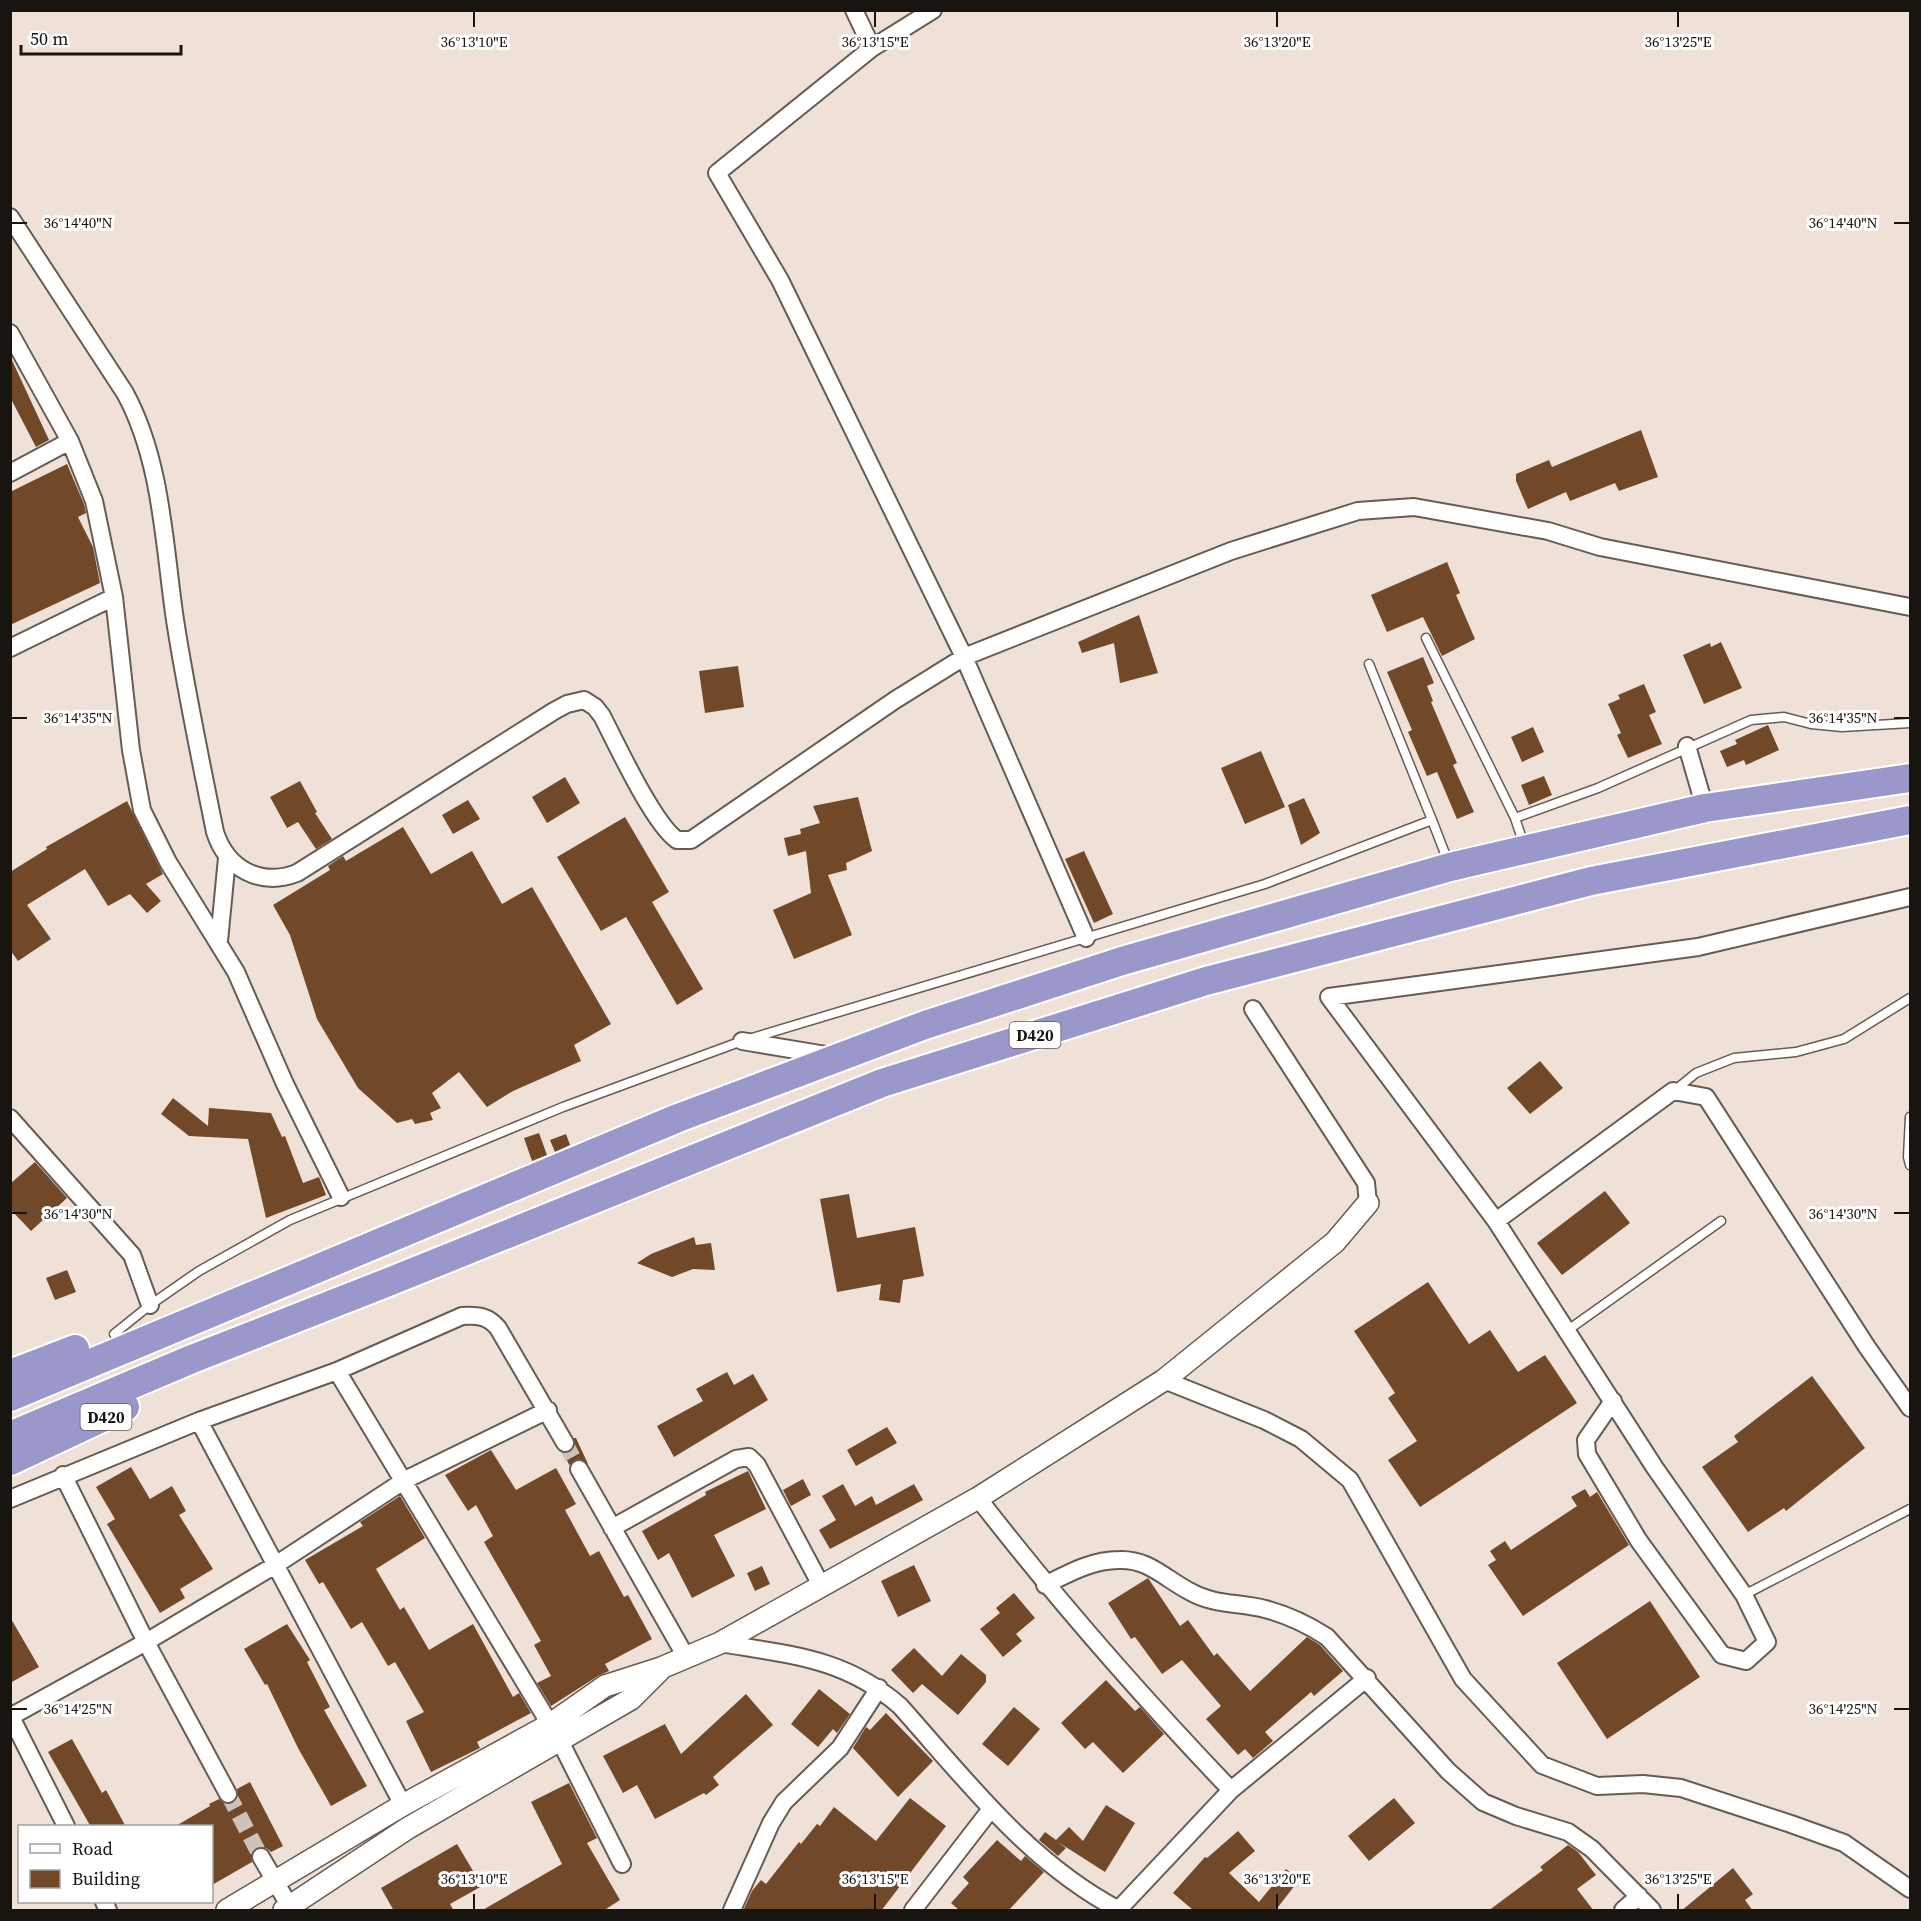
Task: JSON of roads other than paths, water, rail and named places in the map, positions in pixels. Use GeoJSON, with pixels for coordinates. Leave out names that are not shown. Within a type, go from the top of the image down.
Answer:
{"type":"FeatureCollection","features":[{"type":"Feature","properties":{"kind":"highway","name":"D420"},"geometry":{"type":"LineString","coordinates":[[10,1374],[114,1335],[196,1320],[678,1118],[925,1024],[1122,961],[1450,867],[1525,849],[1705,808],[1911,778]]}},
{"type":"Feature","properties":{"kind":"highway","name":"D420"},"geometry":{"type":"LineString","coordinates":[[10,1461],[148,1396],[192,1359],[386,1284],[882,1083],[1206,981],[1591,881],[1911,820]]}},
{"type":"Feature","properties":{"kind":"highway"},"geometry":{"type":"LineString","coordinates":[[10,1397],[196,1320]]}},
{"type":"Feature","properties":{"kind":"highway"},"geometry":{"type":"LineString","coordinates":[[10,1436],[192,1359]]}},
{"type":"Feature","properties":{"kind":"street"},"geometry":{"type":"LineString","coordinates":[[854,10],[872,48]]}},
{"type":"Feature","properties":{"kind":"street"},"geometry":{"type":"LineString","coordinates":[[933,10],[872,48],[717,173],[780,280],[964,657],[1086,938]]}},
{"type":"Feature","properties":{"kind":"street"},"geometry":{"type":"LineString","coordinates":[[10,217],[125,393],[139,423],[156,492],[184,679],[218,842],[227,858],[241,869],[264,878],[277,879],[297,873],[554,711],[567,704],[584,700],[595,707],[602,716],[637,782],[669,833],[677,840],[691,840],[895,700],[964,657],[1231,551],[1358,511],[1385,507],[1414,507],[1548,531],[1600,547],[1911,607]]}},
{"type":"Feature","properties":{"kind":"street"},"geometry":{"type":"LineString","coordinates":[[10,333],[70,441],[94,501],[114,597],[131,750],[142,810],[168,862],[219,941],[236,972],[290,1094],[341,1197]]}},
{"type":"Feature","properties":{"kind":"street"},"geometry":{"type":"LineString","coordinates":[[10,473],[70,441]]}},
{"type":"Feature","properties":{"kind":"street"},"geometry":{"type":"LineString","coordinates":[[10,648],[114,597]]}},
{"type":"Feature","properties":{"kind":"street"},"geometry":{"type":"LineString","coordinates":[[1687,746],[1705,808]]}},
{"type":"Feature","properties":{"kind":"street"},"geometry":{"type":"LineString","coordinates":[[219,941],[227,858]]}},
{"type":"Feature","properties":{"kind":"street"},"geometry":{"type":"LineString","coordinates":[[1613,1401],[1586,1440],[1587,1454],[1639,1541],[1722,1655],[1746,1661],[1767,1642],[1744,1595],[1655,1468],[1613,1401],[1568,1330],[1496,1221],[1329,998],[1698,947],[1911,897]]}},
{"type":"Feature","properties":{"kind":"street"},"geometry":{"type":"LineString","coordinates":[[227,1911],[403,1805],[632,1699],[661,1668],[720,1643],[978,1498],[1164,1380],[1335,1242],[1368,1203],[1366,1183],[1254,1008]]}},
{"type":"Feature","properties":{"kind":"street"},"geometry":{"type":"LineString","coordinates":[[742,1041],[839,1057]]}},
{"type":"Feature","properties":{"kind":"street"},"geometry":{"type":"LineString","coordinates":[[1496,1221],[1673,1091],[1706,1097],[1867,1347],[1911,1408]]}},
{"type":"Feature","properties":{"kind":"street"},"geometry":{"type":"LineString","coordinates":[[10,1118],[132,1255],[150,1305]]}},
{"type":"Feature","properties":{"kind":"street"},"geometry":{"type":"LineString","coordinates":[[10,1499],[63,1475],[199,1421],[337,1371],[450,1320],[477,1315],[491,1320],[498,1328],[548,1410],[565,1443]]}},
{"type":"Feature","properties":{"kind":"street"},"geometry":{"type":"LineString","coordinates":[[337,1371],[405,1480],[555,1733],[622,1864]]}},
{"type":"Feature","properties":{"kind":"street"},"geometry":{"type":"LineString","coordinates":[[1164,1380],[1264,1420],[1301,1439],[1350,1480],[1463,1679],[1542,1765],[1597,1786],[1643,1784],[1681,1788],[1791,1824],[1844,1843],[1911,1890]]}},
{"type":"Feature","properties":{"kind":"street"},"geometry":{"type":"LineString","coordinates":[[65,1825],[11,1716],[146,1642],[277,1564],[405,1480],[548,1410]]}},
{"type":"Feature","properties":{"kind":"street"},"geometry":{"type":"LineString","coordinates":[[199,1421],[403,1805]]}},
{"type":"Feature","properties":{"kind":"street"},"geometry":{"type":"LineString","coordinates":[[612,1528],[736,1459],[749,1457],[758,1465],[822,1587]]}},
{"type":"Feature","properties":{"kind":"street"},"geometry":{"type":"LineString","coordinates":[[579,1469],[686,1657]]}},
{"type":"Feature","properties":{"kind":"street"},"geometry":{"type":"LineString","coordinates":[[63,1475],[146,1642],[228,1794]]}},
{"type":"Feature","properties":{"kind":"street"},"geometry":{"type":"LineString","coordinates":[[978,1498],[1045,1585],[1162,1718],[1231,1790]]}},
{"type":"Feature","properties":{"kind":"street"},"geometry":{"type":"LineString","coordinates":[[1045,1585],[1102,1562],[1137,1561],[1167,1576],[1189,1592],[1227,1605],[1262,1608],[1303,1622],[1328,1637],[1448,1771],[1484,1802],[1516,1816],[1568,1832],[1592,1849],[1652,1911]]}},
{"type":"Feature","properties":{"kind":"street"},"geometry":{"type":"LineString","coordinates":[[720,1643],[837,1666],[879,1688],[900,1706],[991,1809],[1050,1866],[1118,1910],[1231,1790],[1367,1678]]}},
{"type":"Feature","properties":{"kind":"street"},"geometry":{"type":"LineString","coordinates":[[732,1911],[771,1823],[784,1802],[840,1748],[879,1688]]}},
{"type":"Feature","properties":{"kind":"street"},"geometry":{"type":"LineString","coordinates":[[261,1857],[287,1909],[555,1733]]}},
{"type":"Feature","properties":{"kind":"street"},"geometry":{"type":"LineString","coordinates":[[913,1911],[991,1809]]}},
{"type":"Feature","properties":{"kind":"street"},"geometry":{"type":"LineString","coordinates":[[1623,1911],[1639,1896]]}},
{"type":"Feature","properties":{"kind":"lane"},"geometry":{"type":"LineString","coordinates":[[1426,638],[1515,818],[1525,849]]}},
{"type":"Feature","properties":{"kind":"lane"},"geometry":{"type":"LineString","coordinates":[[1369,664],[1450,867]]}},
{"type":"Feature","properties":{"kind":"lane"},"geometry":{"type":"LineString","coordinates":[[1515,818],[1598,788],[1687,746],[1751,720],[1784,717],[1811,724],[1842,728],[1911,723]]}},
{"type":"Feature","properties":{"kind":"lane"},"geometry":{"type":"LineString","coordinates":[[114,1335],[150,1305],[235,1249],[341,1197],[563,1107],[742,1041],[1265,884],[1432,820]]}},
{"type":"Feature","properties":{"kind":"lane"},"geometry":{"type":"LineString","coordinates":[[1673,1091],[1696,1073],[1734,1058],[1796,1052],[1844,1039],[1911,998]]}},
{"type":"Feature","properties":{"kind":"lane"},"geometry":{"type":"LineString","coordinates":[[1911,1117],[1908,1157],[1911,1165]]}},
{"type":"Feature","properties":{"kind":"lane"},"geometry":{"type":"LineString","coordinates":[[1568,1330],[1721,1221]]}},
{"type":"Feature","properties":{"kind":"lane"},"geometry":{"type":"LineString","coordinates":[[1744,1595],[1911,1509]]}},
{"type":"Feature","properties":{"kind":"tunnel"},"geometry":{"type":"LineString","coordinates":[[565,1443],[579,1469]]}},
{"type":"Feature","properties":{"kind":"tunnel"},"geometry":{"type":"LineString","coordinates":[[228,1794],[261,1857]]}}]}
